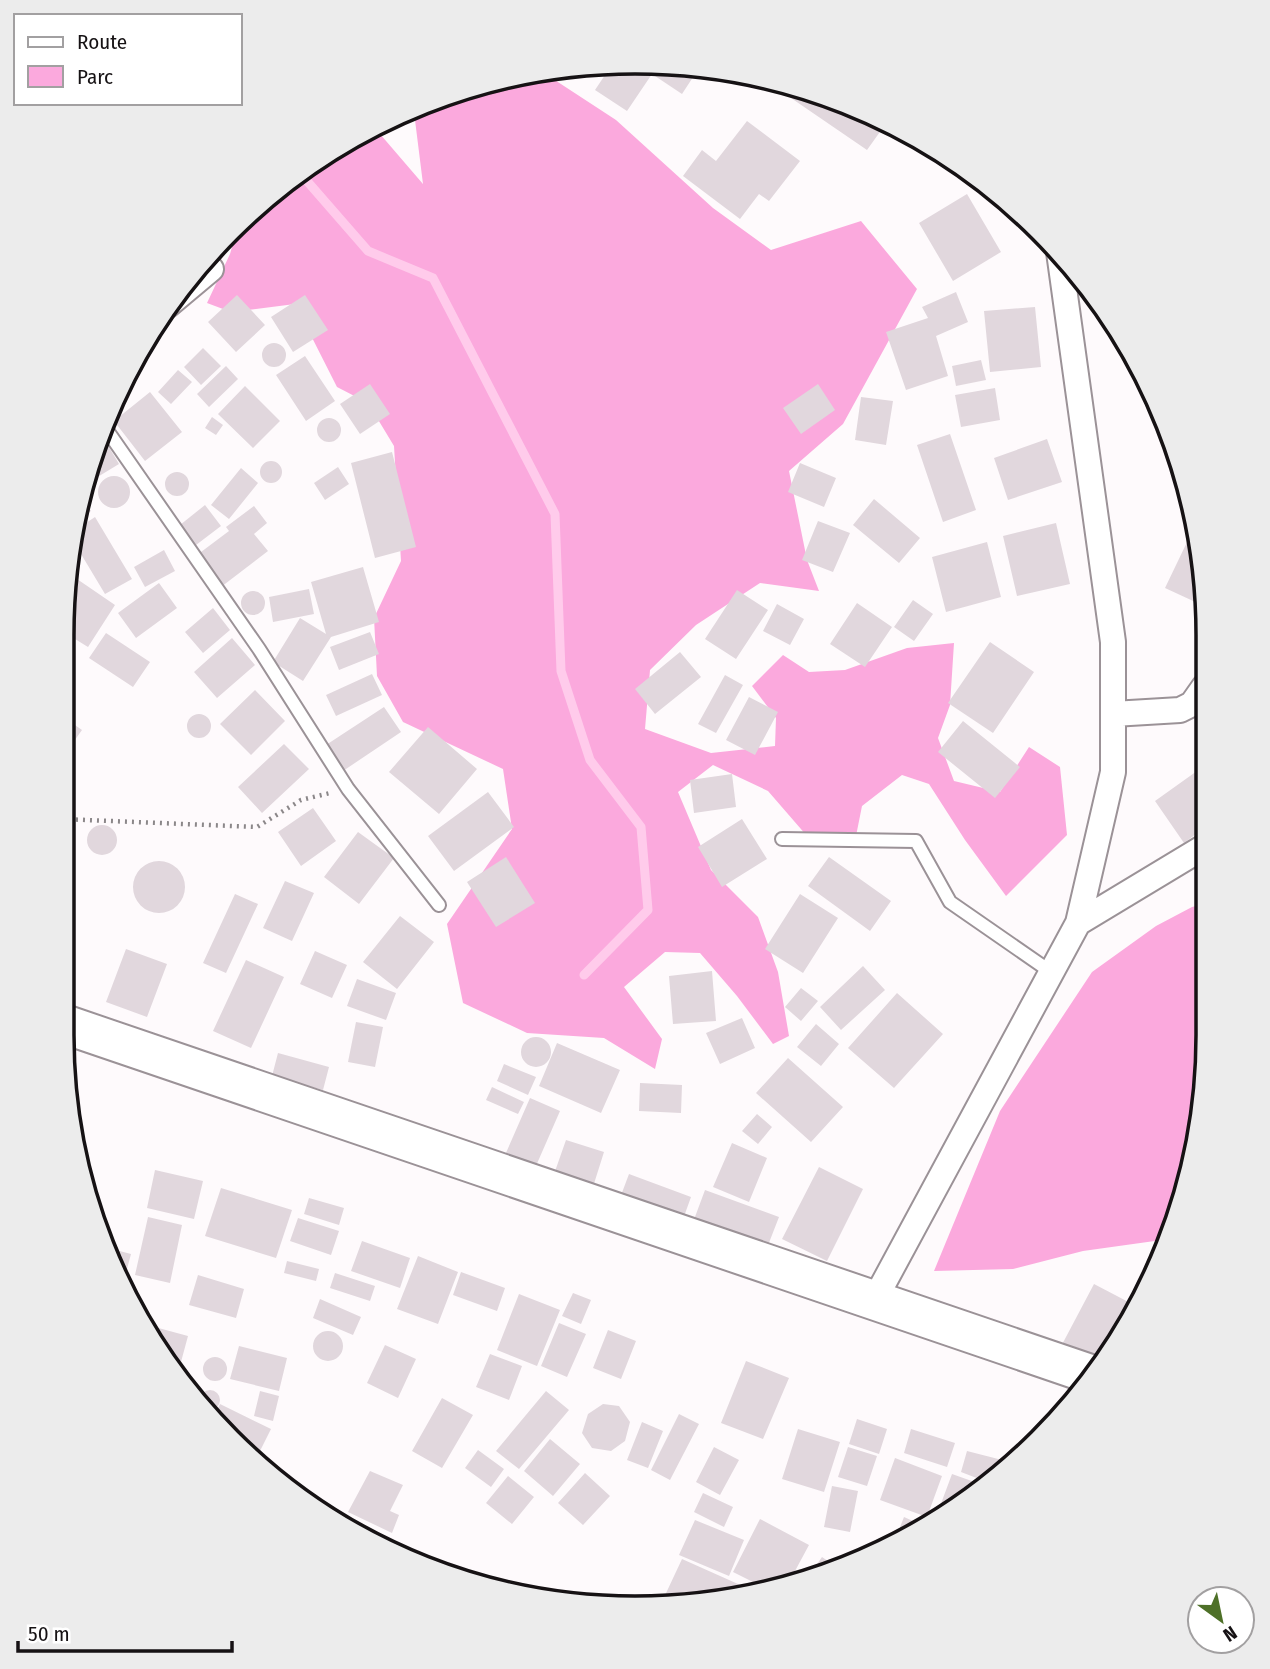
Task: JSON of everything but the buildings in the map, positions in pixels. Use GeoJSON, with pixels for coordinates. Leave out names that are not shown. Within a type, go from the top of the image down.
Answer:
{"type":"FeatureCollection","features":[{"type":"Feature","properties":{"kind":"highway"},"geometry":{"type":"LineString","coordinates":[[74,1027],[875,1299],[1083,1372]]}},
{"type":"Feature","properties":{"kind":"street"},"geometry":{"type":"LineString","coordinates":[[207,272],[211,269]]}},
{"type":"Feature","properties":{"kind":"street"},"geometry":{"type":"LineString","coordinates":[[875,1299],[1078,923],[1113,772],[1113,642],[1062,271]]}},
{"type":"Feature","properties":{"kind":"street"},"geometry":{"type":"LineString","coordinates":[[1113,714],[1180,710],[1192,704],[1196,698]]}},
{"type":"Feature","properties":{"kind":"street"},"geometry":{"type":"LineString","coordinates":[[1078,923],[1196,852]]}},
{"type":"Feature","properties":{"kind":"lane"},"geometry":{"type":"LineString","coordinates":[[110,435],[259,649],[348,789],[439,905]]}},
{"type":"Feature","properties":{"kind":"lane"},"geometry":{"type":"LineString","coordinates":[[782,839],[916,841],[950,902],[1051,972]]}},
{"type":"Feature","properties":{"kind":"path"},"geometry":{"type":"LineString","coordinates":[[74,819],[257,827],[302,800],[348,789]]}},
{"type":"Feature","properties":{"kind":"green space"},"geometry":{"type":"Polygon","coordinates":[[[554,79],[616,120],[713,208],[771,250],[861,221],[917,289],[843,424],[789,471],[807,560],[819,591],[760,583],[696,625],[650,670],[645,729],[711,753],[775,746],[776,718],[752,686],[783,655],[809,672],[845,670],[907,648],[954,643],[950,705],[938,738],[954,781],[1000,792],[1029,747],[1060,767],[1067,835],[1006,896],[929,784],[902,775],[862,806],[854,846],[807,836],[768,791],[713,765],[678,792],[711,870],[758,917],[778,972],[789,1036],[773,1044],[700,953],[665,952],[624,987],[662,1039],[655,1069],[604,1038],[527,1033],[463,1003],[447,924],[512,829],[503,769],[403,722],[377,676],[374,618],[401,561],[394,446],[368,403],[337,387],[295,304],[231,312],[207,303],[233,243],[238,238],[293,190],[354,149],[380,135],[423,184],[415,120],[455,103],[525,84],[554,79]]]}},
{"type":"Feature","properties":{"kind":"green space"},"geometry":{"type":"Polygon","coordinates":[[[1196,906],[1196,1034],[1192,1107],[1177,1179],[1157,1241],[1083,1251],[1013,1269],[934,1271],[1000,1111],[1092,972],[1156,926],[1196,906]]]}},
{"type":"Feature","properties":{"kind":"waterway"},"geometry":{"type":"LineString","coordinates":[[306,180],[368,251],[433,278],[555,514],[561,671],[590,760],[641,827],[648,910],[584,975]]}}]}
